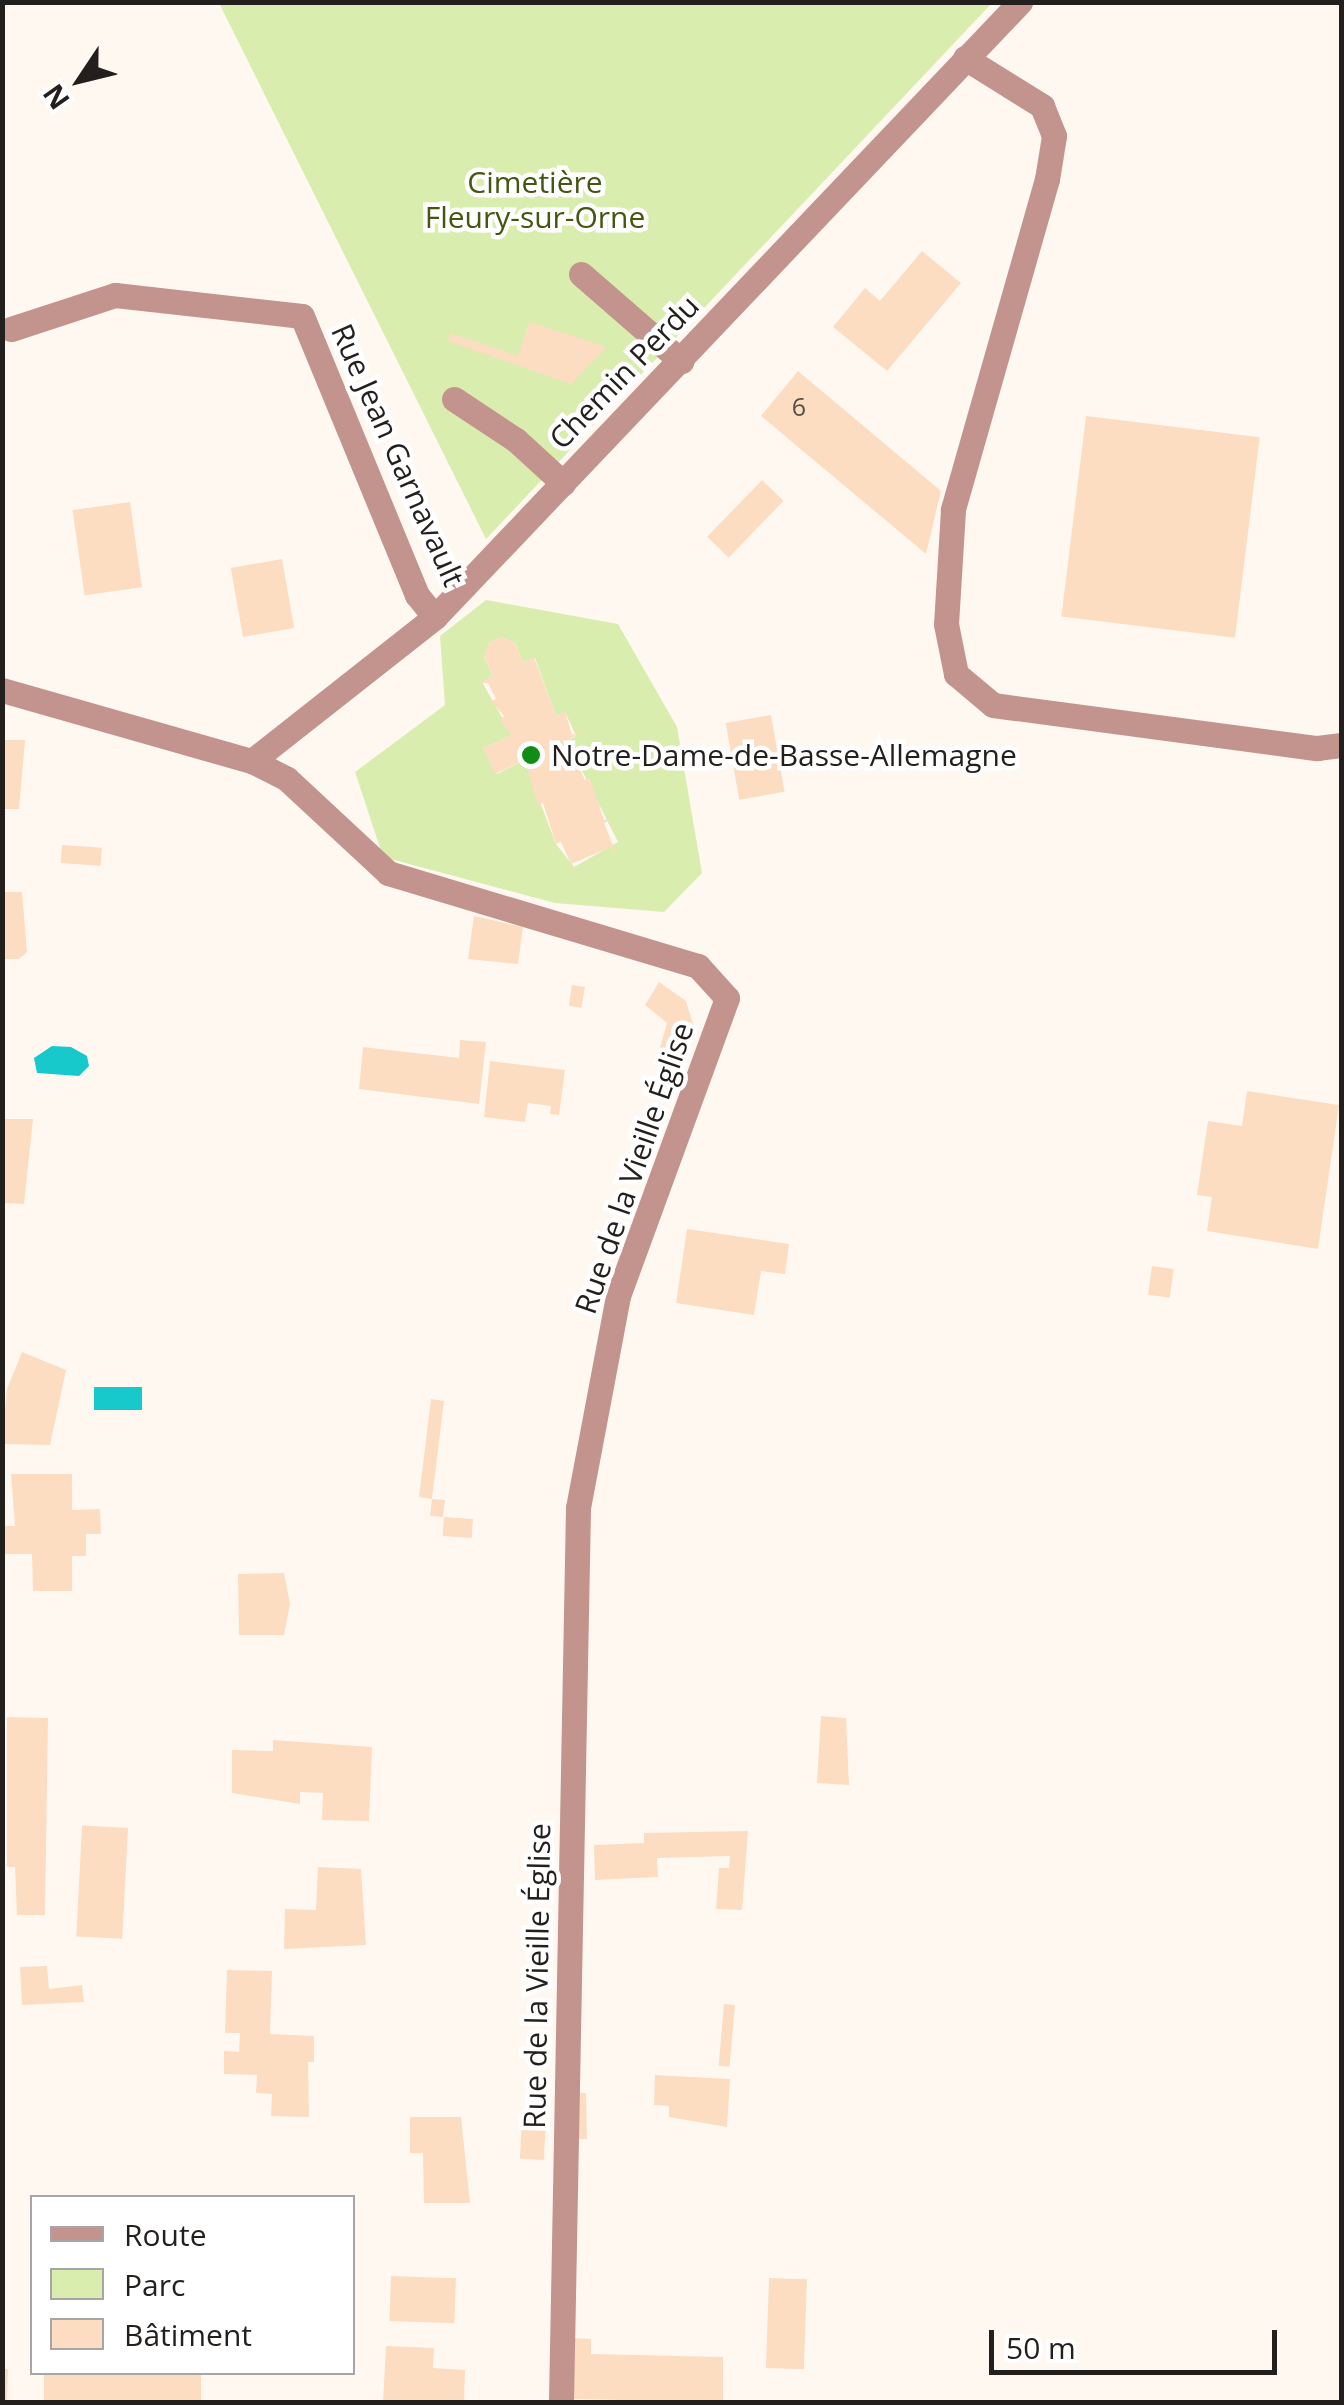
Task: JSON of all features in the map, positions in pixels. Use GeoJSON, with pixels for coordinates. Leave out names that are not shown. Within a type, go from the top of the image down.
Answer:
{"type":"FeatureCollection","features":[{"type":"Feature","properties":{"kind":"street","name":"Chemin Perdu"},"geometry":{"type":"LineString","coordinates":[[252,761],[435,617],[1020,2]]}},
{"type":"Feature","properties":{"kind":"street"},"geometry":{"type":"LineString","coordinates":[[965,58],[1042,106],[1054,136],[1047,180],[953,510],[946,624],[956,674],[993,705],[1317,748],[1342,745]]}},
{"type":"Feature","properties":{"kind":"street"},"geometry":{"type":"LineString","coordinates":[[580,274],[681,361]]}},
{"type":"Feature","properties":{"kind":"street","name":"Rue Jean Garnavault"},"geometry":{"type":"LineString","coordinates":[[11,329],[115,295],[302,316],[418,595],[435,617]]}},
{"type":"Feature","properties":{"kind":"street"},"geometry":{"type":"LineString","coordinates":[[454,399],[516,440],[563,483]]}},
{"type":"Feature","properties":{"kind":"street","name":"Rue de la Vieille Église"},"geometry":{"type":"LineString","coordinates":[[2,690],[252,761],[287,780],[388,872],[698,966],[728,998],[618,1296],[578,1508],[561,2402]]}},
{"type":"Feature","properties":{"kind":"green space","name":"Cimetière Fleury-sur-Orne"},"geometry":{"type":"Polygon","coordinates":[[[219,3],[992,3],[486,539],[219,3]]]}},
{"type":"Feature","properties":{"kind":"green space"},"geometry":{"type":"Polygon","coordinates":[[[486,600],[618,624],[677,727],[702,873],[664,912],[555,903],[383,857],[355,772],[445,705],[440,636],[486,600]],[[502,637],[489,643],[484,657],[493,676],[482,682],[512,735],[483,748],[497,774],[524,760],[556,844],[574,867],[618,842],[567,741],[576,736],[565,712],[556,716],[535,658],[523,662],[515,643],[502,637]]]}},
{"type":"Feature","properties":{"kind":"water"},"geometry":{"type":"Polygon","coordinates":[[[52,1046],[71,1047],[87,1056],[89,1066],[79,1076],[37,1073],[34,1058],[52,1046]]]}},
{"type":"Feature","properties":{"kind":"water"},"geometry":{"type":"Polygon","coordinates":[[[94,1387],[142,1387],[142,1410],[94,1410],[94,1387]]]}},
{"type":"Feature","properties":{"kind":"building"},"geometry":{"type":"Polygon","coordinates":[[[922,251],[961,283],[887,371],[833,327],[865,288],[880,301],[922,251]]]}},
{"type":"Feature","properties":{"kind":"building"},"geometry":{"type":"Polygon","coordinates":[[[529,322],[607,347],[571,384],[448,341],[450,333],[518,356],[529,322]]]}},
{"type":"Feature","properties":{"kind":"building"},"geometry":{"type":"Polygon","coordinates":[[[798,371],[941,491],[926,554],[761,416],[798,371]]]}},
{"type":"Feature","properties":{"kind":"building"},"geometry":{"type":"Polygon","coordinates":[[[1086,416],[1260,437],[1235,638],[1061,616],[1086,416]]]}},
{"type":"Feature","properties":{"kind":"building"},"geometry":{"type":"Polygon","coordinates":[[[762,480],[784,501],[729,558],[707,537],[762,480]]]}},
{"type":"Feature","properties":{"kind":"building"},"geometry":{"type":"Polygon","coordinates":[[[130,502],[142,587],[85,595],[73,510],[130,502]]]}},
{"type":"Feature","properties":{"kind":"building"},"geometry":{"type":"Polygon","coordinates":[[[282,559],[294,628],[243,637],[231,568],[282,559]]]}},
{"type":"Feature","properties":{"kind":"building","name":"Notre-Dame-de-Basse-Allemagne"},"geometry":{"type":"Polygon","coordinates":[[[502,637],[515,643],[523,662],[534,657],[556,716],[565,711],[572,735],[582,731],[567,741],[585,780],[590,778],[604,820],[613,819],[604,823],[617,855],[611,847],[571,864],[561,842],[556,844],[543,803],[538,805],[524,760],[495,774],[483,748],[512,735],[500,721],[504,716],[491,701],[496,699],[488,683],[479,683],[493,676],[484,656],[489,643],[502,637]]]}},
{"type":"Feature","properties":{"kind":"building"},"geometry":{"type":"Polygon","coordinates":[[[771,715],[785,792],[739,800],[726,723],[771,715]]]}},
{"type":"Feature","properties":{"kind":"building"},"geometry":{"type":"Polygon","coordinates":[[[2,740],[25,740],[19,809],[2,809],[2,740]]]}},
{"type":"Feature","properties":{"kind":"building"},"geometry":{"type":"Polygon","coordinates":[[[62,845],[102,848],[101,866],[61,863],[62,845]]]}},
{"type":"Feature","properties":{"kind":"building"},"geometry":{"type":"Polygon","coordinates":[[[2,892],[22,892],[27,952],[19,959],[2,959],[2,892]]]}},
{"type":"Feature","properties":{"kind":"building"},"geometry":{"type":"Polygon","coordinates":[[[474,916],[523,927],[518,964],[468,959],[474,916]]]}},
{"type":"Feature","properties":{"kind":"building"},"geometry":{"type":"Polygon","coordinates":[[[659,982],[686,1001],[694,1027],[687,1056],[660,1048],[667,1023],[645,1005],[659,982]]]}},
{"type":"Feature","properties":{"kind":"building"},"geometry":{"type":"Polygon","coordinates":[[[572,985],[585,987],[582,1008],[569,1006],[572,985]]]}},
{"type":"Feature","properties":{"kind":"building"},"geometry":{"type":"Polygon","coordinates":[[[460,1040],[486,1042],[479,1104],[359,1089],[363,1047],[459,1058],[460,1040]]]}},
{"type":"Feature","properties":{"kind":"building"},"geometry":{"type":"Polygon","coordinates":[[[490,1061],[565,1070],[559,1115],[550,1114],[551,1106],[528,1103],[525,1122],[484,1117],[490,1061]]]}},
{"type":"Feature","properties":{"kind":"building"},"geometry":{"type":"Polygon","coordinates":[[[1247,1091],[1339,1105],[1318,1249],[1207,1231],[1212,1197],[1197,1195],[1208,1121],[1242,1126],[1247,1091]]]}},
{"type":"Feature","properties":{"kind":"building"},"geometry":{"type":"Polygon","coordinates":[[[2,1119],[33,1119],[24,1204],[2,1203],[2,1119]]]}},
{"type":"Feature","properties":{"kind":"building"},"geometry":{"type":"Polygon","coordinates":[[[687,1229],[789,1244],[785,1274],[761,1271],[754,1315],[676,1303],[687,1229]]]}},
{"type":"Feature","properties":{"kind":"building"},"geometry":{"type":"Polygon","coordinates":[[[1152,1266],[1174,1269],[1170,1298],[1148,1295],[1152,1266]]]}},
{"type":"Feature","properties":{"kind":"building"},"geometry":{"type":"Polygon","coordinates":[[[22,1352],[66,1370],[50,1445],[2,1444],[7,1389],[22,1352]]]}},
{"type":"Feature","properties":{"kind":"building"},"geometry":{"type":"Polygon","coordinates":[[[431,1399],[444,1401],[432,1499],[419,1497],[431,1399]]]}},
{"type":"Feature","properties":{"kind":"building"},"geometry":{"type":"Polygon","coordinates":[[[11,1474],[72,1474],[72,1510],[100,1509],[101,1534],[86,1534],[86,1556],[72,1556],[72,1591],[33,1591],[32,1554],[3,1554],[3,1526],[15,1526],[11,1474]]]}},
{"type":"Feature","properties":{"kind":"building"},"geometry":{"type":"Polygon","coordinates":[[[432,1499],[445,1500],[443,1517],[430,1516],[432,1499]]]}},
{"type":"Feature","properties":{"kind":"building"},"geometry":{"type":"Polygon","coordinates":[[[444,1517],[473,1519],[472,1538],[443,1536],[444,1517]]]}},
{"type":"Feature","properties":{"kind":"building"},"geometry":{"type":"Polygon","coordinates":[[[284,1573],[290,1604],[284,1635],[239,1635],[238,1574],[284,1573]]]}},
{"type":"Feature","properties":{"kind":"building"},"geometry":{"type":"Polygon","coordinates":[[[821,1716],[846,1718],[849,1785],[817,1783],[821,1716]]]}},
{"type":"Feature","properties":{"kind":"building"},"geometry":{"type":"Polygon","coordinates":[[[7,1717],[48,1718],[45,1915],[17,1915],[15,1867],[7,1867],[7,1717]]]}},
{"type":"Feature","properties":{"kind":"building"},"geometry":{"type":"Polygon","coordinates":[[[273,1740],[372,1747],[369,1821],[322,1820],[323,1793],[300,1792],[300,1804],[232,1793],[232,1750],[273,1751],[273,1740]]]}},
{"type":"Feature","properties":{"kind":"building"},"geometry":{"type":"Polygon","coordinates":[[[82,1826],[128,1828],[122,1939],[76,1936],[82,1826]]]}},
{"type":"Feature","properties":{"kind":"building"},"geometry":{"type":"Polygon","coordinates":[[[748,1831],[742,1910],[716,1909],[719,1868],[729,1868],[730,1856],[657,1858],[658,1877],[595,1880],[594,1845],[644,1843],[644,1833],[748,1831]]]}},
{"type":"Feature","properties":{"kind":"building"},"geometry":{"type":"Polygon","coordinates":[[[318,1867],[361,1869],[366,1945],[284,1949],[285,1909],[316,1910],[318,1867]]]}},
{"type":"Feature","properties":{"kind":"building"},"geometry":{"type":"Polygon","coordinates":[[[47,1966],[49,1989],[82,1985],[84,2002],[22,2005],[20,1967],[47,1966]]]}},
{"type":"Feature","properties":{"kind":"building"},"geometry":{"type":"Polygon","coordinates":[[[227,1970],[272,1971],[270,2034],[314,2036],[314,2062],[308,2062],[309,2117],[271,2116],[272,2094],[256,2093],[257,2075],[224,2074],[224,2051],[239,2052],[240,2033],[225,2033],[227,1970]]]}},
{"type":"Feature","properties":{"kind":"building"},"geometry":{"type":"Polygon","coordinates":[[[724,2004],[735,2005],[730,2067],[719,2066],[724,2004]]]}},
{"type":"Feature","properties":{"kind":"building"},"geometry":{"type":"Polygon","coordinates":[[[655,2075],[730,2079],[727,2127],[669,2117],[669,2106],[654,2105],[655,2075]]]}},
{"type":"Feature","properties":{"kind":"building"},"geometry":{"type":"Polygon","coordinates":[[[574,2093],[586,2093],[587,2139],[573,2139],[574,2093]]]}},
{"type":"Feature","properties":{"kind":"building"},"geometry":{"type":"Polygon","coordinates":[[[410,2117],[461,2117],[470,2203],[424,2203],[423,2153],[410,2153],[410,2117]]]}},
{"type":"Feature","properties":{"kind":"building"},"geometry":{"type":"Polygon","coordinates":[[[522,2118],[546,2119],[544,2160],[520,2159],[522,2118]]]}},
{"type":"Feature","properties":{"kind":"building"},"geometry":{"type":"Polygon","coordinates":[[[391,2276],[456,2278],[454,2323],[389,2321],[391,2276]]]}},
{"type":"Feature","properties":{"kind":"building"},"geometry":{"type":"Polygon","coordinates":[[[769,2278],[807,2279],[804,2369],[766,2368],[769,2278]]]}},
{"type":"Feature","properties":{"kind":"building"},"geometry":{"type":"Polygon","coordinates":[[[573,2338],[591,2339],[591,2354],[723,2357],[723,2402],[572,2399],[573,2338]]]}},
{"type":"Feature","properties":{"kind":"building"},"geometry":{"type":"Polygon","coordinates":[[[386,2346],[434,2348],[433,2368],[465,2370],[464,2402],[383,2402],[386,2346]]]}},
{"type":"Feature","properties":{"kind":"building"},"geometry":{"type":"Polygon","coordinates":[[[2,2369],[8,2369],[7,2402],[2,2402],[2,2369]]]}},
{"type":"Feature","properties":{"kind":"building"},"geometry":{"type":"Polygon","coordinates":[[[44,2375],[201,2375],[201,2402],[44,2402],[44,2375]]]}},
{"type":"Feature","properties":{"kind":"place","name":"Notre-Dame-de-Basse-Allemagne"},"geometry":{"type":"Point","coordinates":[531,755]}}]}
